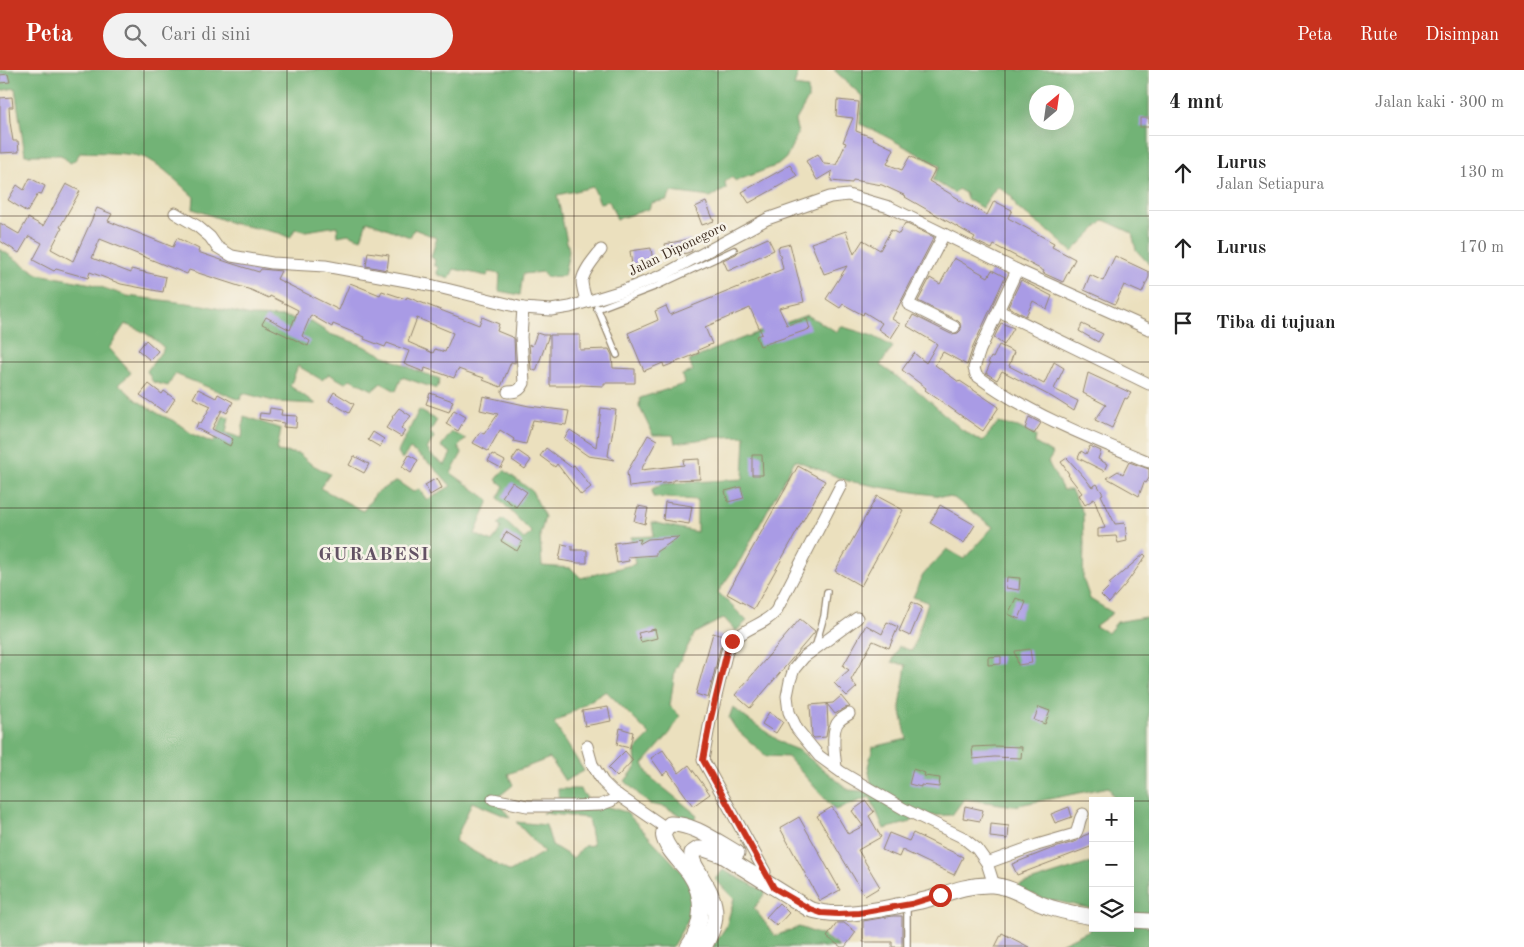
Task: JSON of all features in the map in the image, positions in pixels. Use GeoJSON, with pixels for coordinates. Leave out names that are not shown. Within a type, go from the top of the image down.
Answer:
{"type":"FeatureCollection","features":[{"type":"Feature","properties":{"kind":"street","name":"Jalan Diponegoro"},"geometry":{"type":"LineString","coordinates":[[175,212],[197,226],[210,237],[217,247],[232,256],[272,263],[325,266],[434,286],[523,308],[551,310],[592,303],[663,275],[767,219],[830,197],[848,195],[889,207],[1017,270],[1149,329]]}},
{"type":"Feature","properties":{"kind":"street"},"geometry":{"type":"LineString","coordinates":[[944,234],[908,304],[954,327]]}},
{"type":"Feature","properties":{"kind":"street"},"geometry":{"type":"LineString","coordinates":[[592,303],[582,284],[585,272],[601,250]]}},
{"type":"Feature","properties":{"kind":"street"},"geometry":{"type":"LineString","coordinates":[[1017,270],[975,364],[976,375],[1029,407],[1077,432],[1149,462]]}},
{"type":"Feature","properties":{"kind":"street"},"geometry":{"type":"LineString","coordinates":[[508,392],[518,392],[524,383],[520,337],[523,308]]}},
{"type":"Feature","properties":{"kind":"street"},"geometry":{"type":"LineString","coordinates":[[998,311],[1149,384]]}},
{"type":"Feature","properties":{"kind":"street"},"geometry":{"type":"LineString","coordinates":[[774,888],[703,760],[727,651],[732,641],[772,616],[776,611],[841,485]]}},
{"type":"Feature","properties":{"kind":"street"},"geometry":{"type":"LineString","coordinates":[[857,618],[804,657],[794,669],[787,696],[789,712],[796,729],[819,756],[836,768],[904,809],[962,837],[977,849],[987,862],[994,885]]}},
{"type":"Feature","properties":{"kind":"street"},"geometry":{"type":"LineString","coordinates":[[836,768],[834,744],[836,725],[849,714]]}},
{"type":"Feature","properties":{"kind":"street"},"geometry":{"type":"LineString","coordinates":[[587,746],[592,764],[603,782],[612,792],[666,828]]}},
{"type":"Feature","properties":{"kind":"street"},"geometry":{"type":"LineString","coordinates":[[493,799],[527,806],[570,806],[600,805],[611,801],[618,795]]}},
{"type":"Feature","properties":{"kind":"street"},"geometry":{"type":"LineString","coordinates":[[987,862],[1037,844],[1075,834],[1080,817],[1083,814]]}},
{"type":"Feature","properties":{"kind":"street"},"geometry":{"type":"LineString","coordinates":[[688,947],[694,939],[700,918],[700,897],[689,874],[664,839],[663,834],[670,824],[676,824],[699,832],[765,872]]}},
{"type":"Feature","properties":{"kind":"street"},"geometry":{"type":"LineString","coordinates":[[704,947],[712,934],[715,921],[715,906],[692,857],[692,853],[698,849],[704,849],[722,856],[810,909],[821,913],[859,913],[907,905],[973,886],[994,885],[1014,891],[1041,904],[1066,912],[1089,916]]}},
{"type":"Feature","properties":{"kind":"street"},"geometry":{"type":"LineString","coordinates":[[1134,920],[1149,922]]}},
{"type":"Feature","properties":{"kind":"lane"},"geometry":{"type":"LineString","coordinates":[[617,356],[592,303],[657,286],[734,250]]}},
{"type":"Feature","properties":{"kind":"lane"},"geometry":{"type":"LineString","coordinates":[[814,650],[824,616],[827,592]]}},
{"type":"Feature","properties":{"kind":"lane"},"geometry":{"type":"LineString","coordinates":[[907,905],[907,947]]}},
{"type":"Feature","properties":{"kind":"green space"},"geometry":{"type":"Polygon","coordinates":[[[0,70],[799,70],[794,86],[808,88],[808,99],[795,122],[798,133],[786,158],[778,165],[736,181],[731,177],[725,182],[726,189],[710,197],[671,192],[667,200],[651,203],[649,209],[617,219],[609,201],[600,203],[593,187],[557,195],[569,251],[564,276],[546,277],[543,272],[523,274],[520,295],[499,291],[500,274],[489,272],[487,276],[454,269],[449,279],[437,274],[438,267],[434,265],[435,260],[431,257],[437,238],[414,229],[410,237],[367,221],[361,239],[348,234],[338,236],[337,226],[306,231],[295,229],[290,238],[279,233],[232,223],[193,209],[194,197],[160,167],[142,157],[125,154],[81,152],[70,163],[61,155],[25,155],[15,88],[0,91],[0,70]]]}},
{"type":"Feature","properties":{"kind":"green space"},"geometry":{"type":"Polygon","coordinates":[[[834,70],[1149,70],[1149,264],[1136,250],[1132,233],[1104,220],[1072,252],[1052,234],[1017,208],[1011,196],[997,186],[982,208],[967,199],[965,193],[958,189],[954,193],[933,180],[940,166],[860,124],[863,97],[834,70]]]}},
{"type":"Feature","properties":{"kind":"green space"},"geometry":{"type":"Polygon","coordinates":[[[0,249],[38,274],[92,284],[127,296],[203,305],[251,316],[285,317],[310,321],[330,334],[359,344],[415,370],[440,379],[437,389],[402,377],[396,391],[381,383],[373,390],[350,379],[345,383],[329,374],[322,380],[298,366],[290,386],[316,404],[277,402],[243,393],[240,400],[175,374],[168,386],[153,382],[147,371],[164,348],[150,336],[125,324],[109,348],[131,373],[119,384],[136,400],[176,422],[192,434],[213,443],[223,416],[229,417],[226,433],[242,438],[244,416],[281,429],[277,451],[299,454],[311,464],[330,474],[320,488],[363,511],[377,492],[397,481],[413,492],[419,489],[427,500],[451,486],[415,452],[410,449],[402,459],[398,452],[419,410],[437,420],[430,432],[434,437],[427,449],[433,457],[445,465],[451,453],[441,446],[452,432],[466,439],[458,447],[462,453],[451,473],[489,500],[475,534],[492,542],[501,528],[498,524],[503,519],[524,539],[532,533],[498,498],[504,486],[496,480],[504,470],[532,491],[545,517],[540,535],[542,566],[571,568],[581,578],[635,564],[631,537],[654,536],[652,522],[697,532],[697,500],[653,497],[652,489],[662,484],[743,479],[745,436],[719,437],[675,443],[673,435],[653,435],[639,406],[640,398],[684,384],[682,375],[693,371],[689,361],[724,345],[807,315],[837,332],[840,326],[873,336],[893,347],[880,365],[919,392],[961,429],[982,442],[998,423],[1018,427],[1036,436],[1035,443],[1053,454],[1048,462],[1063,490],[1071,490],[1083,513],[1083,578],[1090,599],[1113,613],[1095,626],[1108,633],[1117,622],[1145,617],[1149,620],[1149,947],[1054,947],[1089,930],[1089,932],[1134,932],[1134,797],[1113,797],[1109,787],[1014,806],[964,799],[952,815],[916,816],[911,822],[884,829],[870,797],[835,810],[788,757],[766,756],[736,729],[729,718],[733,707],[785,745],[800,751],[849,790],[873,792],[868,767],[873,747],[907,739],[900,707],[906,665],[892,662],[899,646],[912,651],[928,602],[913,597],[923,575],[947,549],[964,559],[993,527],[954,498],[848,481],[795,460],[741,559],[718,592],[747,621],[736,631],[724,618],[695,633],[675,670],[670,706],[680,716],[670,733],[643,764],[649,776],[697,815],[693,822],[665,807],[649,804],[625,781],[636,767],[635,750],[650,735],[606,691],[554,723],[584,771],[565,781],[550,758],[508,774],[513,785],[497,798],[510,818],[472,802],[455,841],[510,872],[544,852],[516,822],[546,825],[552,845],[573,858],[584,846],[593,845],[588,818],[542,813],[559,805],[558,789],[580,789],[590,802],[626,812],[692,883],[689,918],[672,947],[0,947],[0,249]]]}},
{"type":"Feature","properties":{"kind":"green space"},"geometry":{"type":"Polygon","coordinates":[[[1089,863],[1089,908],[1042,898],[1014,887],[1089,863]]]}},
{"type":"Feature","properties":{"kind":"green space"},"geometry":{"type":"Polygon","coordinates":[[[723,870],[766,892],[754,908],[775,936],[799,927],[824,936],[839,947],[712,947],[726,927],[734,899],[715,879],[723,870]]]}},
{"type":"Feature","properties":{"kind":"building"},"geometry":{"type":"Polygon","coordinates":[[[8,74],[10,82],[0,83],[0,75],[8,74]]]}},
{"type":"Feature","properties":{"kind":"building"},"geometry":{"type":"Polygon","coordinates":[[[12,97],[13,107],[9,107],[10,122],[13,141],[18,141],[19,152],[0,153],[0,98],[12,97]]]}},
{"type":"Feature","properties":{"kind":"building"},"geometry":{"type":"Polygon","coordinates":[[[837,100],[859,102],[856,131],[894,149],[887,164],[902,170],[910,156],[935,170],[929,181],[958,200],[987,215],[994,201],[1012,210],[1008,218],[1054,243],[1052,247],[1075,259],[1063,282],[1043,273],[1044,271],[994,245],[992,249],[973,240],[975,237],[906,196],[882,185],[853,180],[852,183],[831,181],[832,171],[817,180],[806,161],[818,154],[824,164],[836,165],[846,143],[843,142],[853,118],[836,116],[837,100]]]}},
{"type":"Feature","properties":{"kind":"building"},"geometry":{"type":"Polygon","coordinates":[[[1140,118],[1149,118],[1149,127],[1140,127],[1140,118]]]}},
{"type":"Feature","properties":{"kind":"building"},"geometry":{"type":"Polygon","coordinates":[[[790,165],[797,176],[749,203],[742,192],[790,165]]]}},
{"type":"Feature","properties":{"kind":"building"},"geometry":{"type":"Polygon","coordinates":[[[30,178],[45,186],[41,195],[38,194],[27,212],[8,200],[17,185],[24,190],[30,178]]]}},
{"type":"Feature","properties":{"kind":"building"},"geometry":{"type":"Polygon","coordinates":[[[66,184],[80,191],[60,227],[62,228],[51,249],[73,261],[97,208],[112,214],[108,221],[173,247],[177,238],[199,249],[198,252],[230,263],[259,272],[261,269],[281,271],[277,279],[339,310],[350,283],[380,295],[382,291],[406,299],[407,297],[479,325],[482,317],[499,324],[497,331],[514,338],[515,363],[511,362],[501,387],[483,380],[484,378],[458,369],[454,378],[425,368],[424,372],[404,364],[409,351],[387,343],[385,347],[333,324],[332,327],[311,315],[302,336],[310,341],[308,346],[262,324],[266,317],[290,330],[298,310],[270,296],[269,298],[251,290],[189,270],[187,274],[100,239],[92,258],[131,273],[131,269],[166,277],[163,292],[121,284],[90,272],[88,278],[56,269],[54,271],[33,260],[42,243],[29,236],[19,253],[0,241],[0,223],[19,234],[28,218],[43,226],[66,184]],[[417,318],[408,342],[433,353],[435,349],[445,352],[453,333],[417,318]]]}},
{"type":"Feature","properties":{"kind":"building"},"geometry":{"type":"Polygon","coordinates":[[[706,202],[714,221],[702,225],[695,207],[706,202]]]}},
{"type":"Feature","properties":{"kind":"building"},"geometry":{"type":"Polygon","coordinates":[[[905,223],[934,237],[892,319],[900,324],[891,338],[878,329],[882,323],[864,312],[863,315],[843,304],[840,308],[826,299],[847,266],[824,274],[811,243],[846,231],[854,254],[863,240],[880,250],[891,230],[899,234],[905,223]]]}},
{"type":"Feature","properties":{"kind":"building"},"geometry":{"type":"Polygon","coordinates":[[[768,238],[774,250],[728,271],[723,260],[768,238]]]}},
{"type":"Feature","properties":{"kind":"building"},"geometry":{"type":"Polygon","coordinates":[[[690,239],[692,251],[668,257],[665,244],[690,239]]]}},
{"type":"Feature","properties":{"kind":"building"},"geometry":{"type":"Polygon","coordinates":[[[790,244],[804,302],[779,308],[787,325],[807,319],[810,329],[760,346],[756,336],[762,334],[750,308],[705,327],[712,344],[698,350],[699,353],[664,367],[663,363],[644,371],[628,333],[658,320],[655,311],[666,306],[670,315],[783,269],[778,247],[790,244]]]}},
{"type":"Feature","properties":{"kind":"building"},"geometry":{"type":"Polygon","coordinates":[[[651,248],[653,263],[632,265],[630,251],[651,248]]]}},
{"type":"Feature","properties":{"kind":"building"},"geometry":{"type":"Polygon","coordinates":[[[368,252],[389,255],[387,270],[366,266],[368,252]]]}},
{"type":"Feature","properties":{"kind":"building"},"geometry":{"type":"Polygon","coordinates":[[[1115,256],[1149,272],[1149,277],[1142,293],[1124,285],[1115,304],[1084,290],[1090,275],[1103,281],[1115,256]]]}},
{"type":"Feature","properties":{"kind":"building"},"geometry":{"type":"Polygon","coordinates":[[[954,258],[988,277],[992,270],[1005,277],[973,347],[967,365],[943,352],[935,365],[999,407],[983,431],[925,390],[926,388],[902,370],[914,353],[926,363],[937,344],[907,326],[913,315],[951,334],[958,333],[961,330],[958,321],[918,301],[930,278],[940,284],[954,258]]]}},
{"type":"Feature","properties":{"kind":"building"},"geometry":{"type":"Polygon","coordinates":[[[1021,280],[1052,296],[1047,309],[1033,301],[1026,316],[1008,307],[1021,280]]]}},
{"type":"Feature","properties":{"kind":"building"},"geometry":{"type":"Polygon","coordinates":[[[1001,323],[1014,328],[1004,345],[994,338],[1001,323]]]}},
{"type":"Feature","properties":{"kind":"building"},"geometry":{"type":"Polygon","coordinates":[[[1082,324],[1103,334],[1098,342],[1079,331],[1082,324]]]}},
{"type":"Feature","properties":{"kind":"building"},"geometry":{"type":"Polygon","coordinates":[[[537,333],[549,335],[536,371],[531,369],[529,344],[532,346],[537,333]]]}},
{"type":"Feature","properties":{"kind":"building"},"geometry":{"type":"Polygon","coordinates":[[[550,335],[580,335],[580,350],[609,349],[612,355],[613,368],[635,369],[635,383],[604,383],[604,386],[550,386],[550,335]]]}},
{"type":"Feature","properties":{"kind":"building"},"geometry":{"type":"Polygon","coordinates":[[[146,340],[158,351],[150,360],[138,350],[146,340]]]}},
{"type":"Feature","properties":{"kind":"building"},"geometry":{"type":"Polygon","coordinates":[[[999,345],[1014,352],[1009,366],[1044,384],[1054,362],[1064,368],[1054,389],[1078,401],[1074,411],[1052,397],[1002,371],[997,380],[986,373],[990,364],[988,363],[991,357],[993,358],[999,345]]]}},
{"type":"Feature","properties":{"kind":"building"},"geometry":{"type":"Polygon","coordinates":[[[1088,373],[1131,393],[1127,399],[1125,398],[1112,428],[1095,420],[1106,405],[1083,393],[1088,373]]]}},
{"type":"Feature","properties":{"kind":"building"},"geometry":{"type":"Polygon","coordinates":[[[149,384],[162,394],[164,391],[175,399],[166,413],[140,395],[149,384]]]}},
{"type":"Feature","properties":{"kind":"building"},"geometry":{"type":"Polygon","coordinates":[[[198,389],[216,398],[218,394],[233,402],[227,413],[222,410],[212,429],[233,439],[230,446],[196,428],[198,422],[201,423],[211,406],[193,398],[198,389]]]}},
{"type":"Feature","properties":{"kind":"building"},"geometry":{"type":"Polygon","coordinates":[[[334,392],[354,404],[349,413],[329,401],[334,392]]]}},
{"type":"Feature","properties":{"kind":"building"},"geometry":{"type":"Polygon","coordinates":[[[430,393],[453,401],[449,412],[426,404],[430,393]]]}},
{"type":"Feature","properties":{"kind":"building"},"geometry":{"type":"Polygon","coordinates":[[[483,396],[529,406],[569,411],[566,425],[533,420],[526,444],[513,441],[514,439],[500,430],[488,451],[473,443],[480,432],[484,434],[498,414],[480,410],[483,396]]]}},
{"type":"Feature","properties":{"kind":"building"},"geometry":{"type":"Polygon","coordinates":[[[270,408],[282,410],[281,415],[297,416],[296,428],[283,427],[284,423],[259,419],[260,413],[269,414],[270,408]]]}},
{"type":"Feature","properties":{"kind":"building"},"geometry":{"type":"Polygon","coordinates":[[[399,408],[411,416],[401,428],[405,431],[401,437],[386,428],[399,408]]]}},
{"type":"Feature","properties":{"kind":"building"},"geometry":{"type":"Polygon","coordinates":[[[601,408],[616,410],[608,456],[615,460],[588,456],[564,439],[570,430],[596,447],[601,408]]]}},
{"type":"Feature","properties":{"kind":"building"},"geometry":{"type":"Polygon","coordinates":[[[454,410],[466,417],[458,431],[446,424],[454,410]]]}},
{"type":"Feature","properties":{"kind":"building"},"geometry":{"type":"Polygon","coordinates":[[[1029,417],[1041,423],[1034,434],[1025,429],[1029,417]]]}},
{"type":"Feature","properties":{"kind":"building"},"geometry":{"type":"Polygon","coordinates":[[[373,432],[384,439],[380,447],[368,440],[373,432]]]}},
{"type":"Feature","properties":{"kind":"building"},"geometry":{"type":"Polygon","coordinates":[[[648,435],[657,440],[641,470],[684,465],[683,460],[699,459],[700,479],[673,480],[673,482],[629,487],[627,472],[648,435]]]}},
{"type":"Feature","properties":{"kind":"building"},"geometry":{"type":"Polygon","coordinates":[[[1090,446],[1101,451],[1098,459],[1107,464],[1104,471],[1078,458],[1081,451],[1086,454],[1090,446]]]}},
{"type":"Feature","properties":{"kind":"building"},"geometry":{"type":"Polygon","coordinates":[[[546,448],[571,467],[574,465],[591,487],[581,495],[557,464],[555,467],[540,456],[546,448]]]}},
{"type":"Feature","properties":{"kind":"building"},"geometry":{"type":"Polygon","coordinates":[[[518,451],[531,460],[525,469],[512,460],[518,451]]]}},
{"type":"Feature","properties":{"kind":"building"},"geometry":{"type":"Polygon","coordinates":[[[492,454],[505,461],[501,468],[488,461],[492,454]]]}},
{"type":"Feature","properties":{"kind":"building"},"geometry":{"type":"Polygon","coordinates":[[[409,455],[418,460],[411,473],[402,467],[409,455]]]}},
{"type":"Feature","properties":{"kind":"building"},"geometry":{"type":"Polygon","coordinates":[[[752,455],[762,455],[763,475],[752,475],[752,455]]]}},
{"type":"Feature","properties":{"kind":"building"},"geometry":{"type":"Polygon","coordinates":[[[354,456],[369,464],[364,473],[349,465],[354,456]]]}},
{"type":"Feature","properties":{"kind":"building"},"geometry":{"type":"Polygon","coordinates":[[[1067,458],[1092,487],[1097,484],[1115,524],[1125,523],[1127,541],[1118,543],[1116,536],[1098,537],[1098,529],[1105,528],[1094,499],[1085,505],[1079,495],[1082,493],[1061,462],[1067,458]]]}},
{"type":"Feature","properties":{"kind":"building"},"geometry":{"type":"Polygon","coordinates":[[[1129,462],[1149,469],[1149,478],[1146,483],[1144,482],[1139,496],[1107,478],[1118,471],[1123,474],[1129,462]]]}},
{"type":"Feature","properties":{"kind":"building"},"geometry":{"type":"Polygon","coordinates":[[[798,466],[825,481],[754,609],[727,594],[798,466]]]}},
{"type":"Feature","properties":{"kind":"building"},"geometry":{"type":"Polygon","coordinates":[[[437,478],[442,488],[430,495],[425,485],[437,478]]]}},
{"type":"Feature","properties":{"kind":"building"},"geometry":{"type":"Polygon","coordinates":[[[512,482],[527,492],[516,507],[502,497],[512,482]]]}},
{"type":"Feature","properties":{"kind":"building"},"geometry":{"type":"Polygon","coordinates":[[[741,487],[744,498],[728,502],[725,491],[741,487]]]}},
{"type":"Feature","properties":{"kind":"building"},"geometry":{"type":"Polygon","coordinates":[[[877,496],[903,510],[861,586],[835,571],[877,496]]]}},
{"type":"Feature","properties":{"kind":"building"},"geometry":{"type":"Polygon","coordinates":[[[665,502],[692,506],[689,524],[663,520],[665,502]]]}},
{"type":"Feature","properties":{"kind":"building"},"geometry":{"type":"Polygon","coordinates":[[[940,505],[975,525],[964,543],[930,523],[940,505]]]}},
{"type":"Feature","properties":{"kind":"building"},"geometry":{"type":"Polygon","coordinates":[[[638,506],[648,508],[645,524],[634,521],[638,506]]]}},
{"type":"Feature","properties":{"kind":"building"},"geometry":{"type":"Polygon","coordinates":[[[506,532],[522,542],[517,551],[501,541],[506,532]]]}},
{"type":"Feature","properties":{"kind":"building"},"geometry":{"type":"Polygon","coordinates":[[[679,537],[656,552],[656,555],[628,557],[629,561],[617,563],[614,543],[641,539],[639,544],[648,539],[679,537]]]}},
{"type":"Feature","properties":{"kind":"building"},"geometry":{"type":"Polygon","coordinates":[[[562,544],[572,546],[572,550],[587,550],[587,563],[559,560],[562,544]]]}},
{"type":"Feature","properties":{"kind":"building"},"geometry":{"type":"Polygon","coordinates":[[[1144,554],[1146,556],[1109,603],[1101,595],[1111,585],[1109,584],[1144,554]]]}},
{"type":"Feature","properties":{"kind":"building"},"geometry":{"type":"Polygon","coordinates":[[[1007,577],[1020,578],[1019,590],[1006,588],[1007,577]]]}},
{"type":"Feature","properties":{"kind":"building"},"geometry":{"type":"Polygon","coordinates":[[[1016,598],[1026,602],[1019,619],[1008,614],[1016,598]]]}},
{"type":"Feature","properties":{"kind":"building"},"geometry":{"type":"Polygon","coordinates":[[[912,602],[922,607],[910,636],[899,631],[912,602]]]}},
{"type":"Feature","properties":{"kind":"building"},"geometry":{"type":"Polygon","coordinates":[[[800,619],[815,631],[814,633],[750,708],[735,695],[800,619]]]}},
{"type":"Feature","properties":{"kind":"building"},"geometry":{"type":"Polygon","coordinates":[[[887,622],[898,627],[889,648],[873,641],[851,680],[857,687],[847,696],[834,683],[849,670],[843,666],[866,625],[882,634],[887,622]]]}},
{"type":"Feature","properties":{"kind":"building"},"geometry":{"type":"Polygon","coordinates":[[[655,629],[657,638],[641,642],[638,633],[655,629]]]}},
{"type":"Feature","properties":{"kind":"building"},"geometry":{"type":"Polygon","coordinates":[[[713,633],[726,637],[720,649],[708,698],[696,694],[713,633]]]}},
{"type":"Feature","properties":{"kind":"building"},"geometry":{"type":"Polygon","coordinates":[[[1030,649],[1032,663],[1018,665],[1015,651],[1030,649]]]}},
{"type":"Feature","properties":{"kind":"building"},"geometry":{"type":"Polygon","coordinates":[[[1001,656],[1001,664],[988,665],[988,657],[1001,656]]]}},
{"type":"Feature","properties":{"kind":"building"},"geometry":{"type":"Polygon","coordinates":[[[841,696],[850,707],[835,714],[827,704],[828,725],[826,737],[814,738],[812,736],[810,705],[833,703],[841,696]]]}},
{"type":"Feature","properties":{"kind":"building"},"geometry":{"type":"Polygon","coordinates":[[[608,707],[611,721],[585,726],[582,711],[608,707]]]}},
{"type":"Feature","properties":{"kind":"building"},"geometry":{"type":"Polygon","coordinates":[[[1039,707],[1050,711],[1045,724],[1034,720],[1039,707]]]}},
{"type":"Feature","properties":{"kind":"building"},"geometry":{"type":"Polygon","coordinates":[[[769,712],[783,722],[776,733],[762,724],[769,712]]]}},
{"type":"Feature","properties":{"kind":"building"},"geometry":{"type":"Polygon","coordinates":[[[620,728],[633,732],[630,748],[617,745],[620,728]]]}},
{"type":"Feature","properties":{"kind":"building"},"geometry":{"type":"Polygon","coordinates":[[[972,747],[1022,747],[1021,758],[994,757],[973,759],[972,747]]]}},
{"type":"Feature","properties":{"kind":"building"},"geometry":{"type":"Polygon","coordinates":[[[663,750],[679,773],[689,765],[710,794],[693,806],[668,771],[663,775],[651,758],[663,750]]]}},
{"type":"Feature","properties":{"kind":"building"},"geometry":{"type":"Polygon","coordinates":[[[625,751],[633,760],[617,777],[608,768],[625,751]]]}},
{"type":"Feature","properties":{"kind":"building"},"geometry":{"type":"Polygon","coordinates":[[[913,769],[925,773],[924,776],[940,778],[939,787],[921,785],[921,787],[909,784],[913,769]]]}},
{"type":"Feature","properties":{"kind":"building"},"geometry":{"type":"Polygon","coordinates":[[[866,801],[874,812],[869,816],[881,837],[858,850],[880,887],[865,896],[817,816],[832,807],[848,834],[863,826],[852,811],[866,801]]]}},
{"type":"Feature","properties":{"kind":"building"},"geometry":{"type":"Polygon","coordinates":[[[965,806],[983,810],[980,821],[963,818],[965,806]]]}},
{"type":"Feature","properties":{"kind":"building"},"geometry":{"type":"Polygon","coordinates":[[[1069,807],[1072,817],[1055,823],[1051,814],[1069,807]]]}},
{"type":"Feature","properties":{"kind":"building"},"geometry":{"type":"Polygon","coordinates":[[[799,817],[840,890],[820,901],[780,828],[799,817]]]}},
{"type":"Feature","properties":{"kind":"building"},"geometry":{"type":"Polygon","coordinates":[[[991,824],[1009,826],[1008,839],[990,837],[991,824]]]}},
{"type":"Feature","properties":{"kind":"building"},"geometry":{"type":"Polygon","coordinates":[[[889,833],[909,841],[913,833],[963,857],[954,875],[902,850],[899,857],[882,850],[889,833]]]}},
{"type":"Feature","properties":{"kind":"building"},"geometry":{"type":"Polygon","coordinates":[[[1089,834],[1089,848],[1017,875],[1012,864],[1077,841],[1089,834]]]}},
{"type":"Feature","properties":{"kind":"building"},"geometry":{"type":"Polygon","coordinates":[[[779,903],[789,913],[777,926],[766,917],[779,903]]]}},
{"type":"Feature","properties":{"kind":"building"},"geometry":{"type":"Polygon","coordinates":[[[902,916],[902,947],[892,947],[892,942],[863,942],[863,921],[902,916]]]}},
{"type":"Feature","properties":{"kind":"building"},"geometry":{"type":"Polygon","coordinates":[[[837,923],[844,923],[856,932],[845,947],[841,947],[827,937],[837,923]]]}},
{"type":"Feature","properties":{"kind":"building"},"geometry":{"type":"Polygon","coordinates":[[[1002,933],[1029,947],[995,947],[1002,933]]]}},
{"type":"Feature","properties":{"kind":"district","name":"GURABESI"},"geometry":{"type":"Point","coordinates":[374,553]}},
{"type":"Feature","properties":{"kind":"route"},"geometry":{"type":"LineString","coordinates":[[732,641],[727,651],[703,760],[774,888],[810,909],[821,913],[838,914],[859,913],[911,904],[940,895]]}}]}
